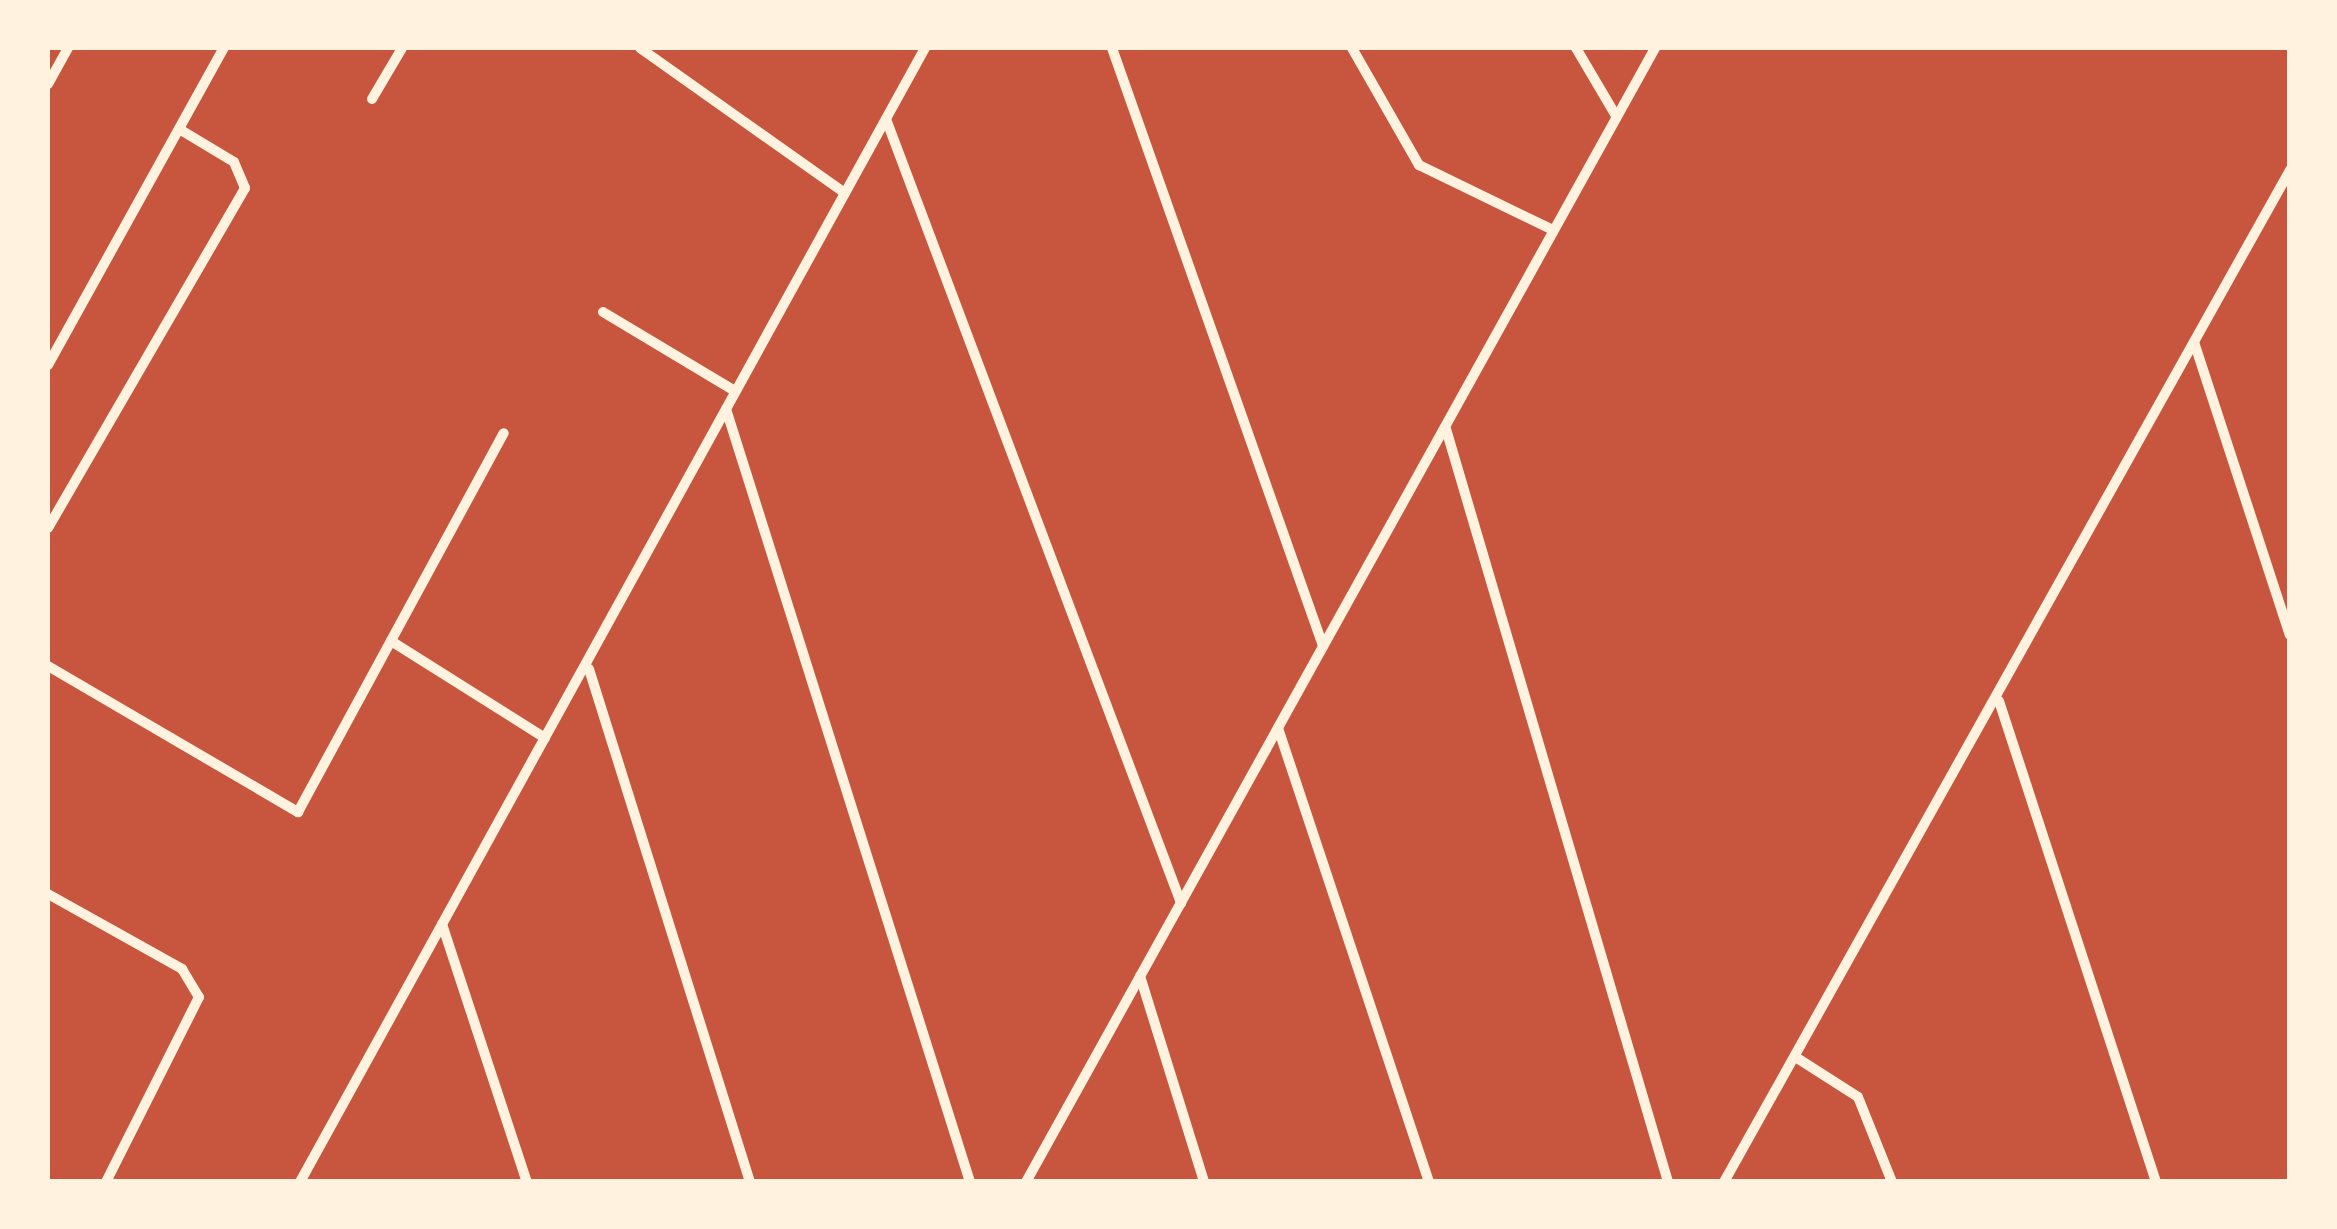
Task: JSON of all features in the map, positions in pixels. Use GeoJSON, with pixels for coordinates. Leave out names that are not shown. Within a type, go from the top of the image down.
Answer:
{"type":"FeatureCollection","features":[{"type":"Feature","properties":{"kind":"street"},"geometry":{"type":"LineString","coordinates":[[48,84],[68,48]]}},
{"type":"Feature","properties":{"kind":"street"},"geometry":{"type":"LineString","coordinates":[[48,364],[224,48]]}},
{"type":"Feature","properties":{"kind":"street"},"geometry":{"type":"LineString","coordinates":[[372,99],[402,48]]}},
{"type":"Feature","properties":{"kind":"street"},"geometry":{"type":"LineString","coordinates":[[640,48],[845,193]]}},
{"type":"Feature","properties":{"kind":"street"},"geometry":{"type":"LineString","coordinates":[[300,1182],[545,738],[589,669],[726,409],[925,48]]}},
{"type":"Feature","properties":{"kind":"street"},"geometry":{"type":"LineString","coordinates":[[1112,48],[1323,646]]}},
{"type":"Feature","properties":{"kind":"street"},"geometry":{"type":"LineString","coordinates":[[1352,48],[1419,165],[1553,230]]}},
{"type":"Feature","properties":{"kind":"street"},"geometry":{"type":"LineString","coordinates":[[1576,48],[1616,116]]}},
{"type":"Feature","properties":{"kind":"street"},"geometry":{"type":"LineString","coordinates":[[1026,1182],[1655,48]]}},
{"type":"Feature","properties":{"kind":"street"},"geometry":{"type":"LineString","coordinates":[[886,118],[1180,904]]}},
{"type":"Feature","properties":{"kind":"street"},"geometry":{"type":"LineString","coordinates":[[48,528],[245,188],[234,162],[179,129]]}},
{"type":"Feature","properties":{"kind":"street"},"geometry":{"type":"LineString","coordinates":[[1724,1182],[1999,701],[2290,170]]}},
{"type":"Feature","properties":{"kind":"street"},"geometry":{"type":"LineString","coordinates":[[603,312],[736,392]]}},
{"type":"Feature","properties":{"kind":"street"},"geometry":{"type":"LineString","coordinates":[[2194,342],[2290,635]]}},
{"type":"Feature","properties":{"kind":"street"},"geometry":{"type":"LineString","coordinates":[[726,409],[970,1182]]}},
{"type":"Feature","properties":{"kind":"street"},"geometry":{"type":"LineString","coordinates":[[1446,429],[1668,1182]]}},
{"type":"Feature","properties":{"kind":"street"},"geometry":{"type":"LineString","coordinates":[[48,666],[298,812],[504,433]]}},
{"type":"Feature","properties":{"kind":"street"},"geometry":{"type":"LineString","coordinates":[[391,641],[545,738]]}},
{"type":"Feature","properties":{"kind":"street"},"geometry":{"type":"LineString","coordinates":[[589,669],[750,1182]]}},
{"type":"Feature","properties":{"kind":"street"},"geometry":{"type":"LineString","coordinates":[[1999,701],[2156,1182]]}},
{"type":"Feature","properties":{"kind":"street"},"geometry":{"type":"LineString","coordinates":[[1278,728],[1429,1182]]}},
{"type":"Feature","properties":{"kind":"street"},"geometry":{"type":"LineString","coordinates":[[48,894],[182,969],[199,998],[106,1182]]}},
{"type":"Feature","properties":{"kind":"street"},"geometry":{"type":"LineString","coordinates":[[442,924],[527,1182]]}},
{"type":"Feature","properties":{"kind":"street"},"geometry":{"type":"LineString","coordinates":[[1140,976],[1204,1182]]}},
{"type":"Feature","properties":{"kind":"street"},"geometry":{"type":"LineString","coordinates":[[1797,1058],[1858,1097],[1892,1182]]}}]}
